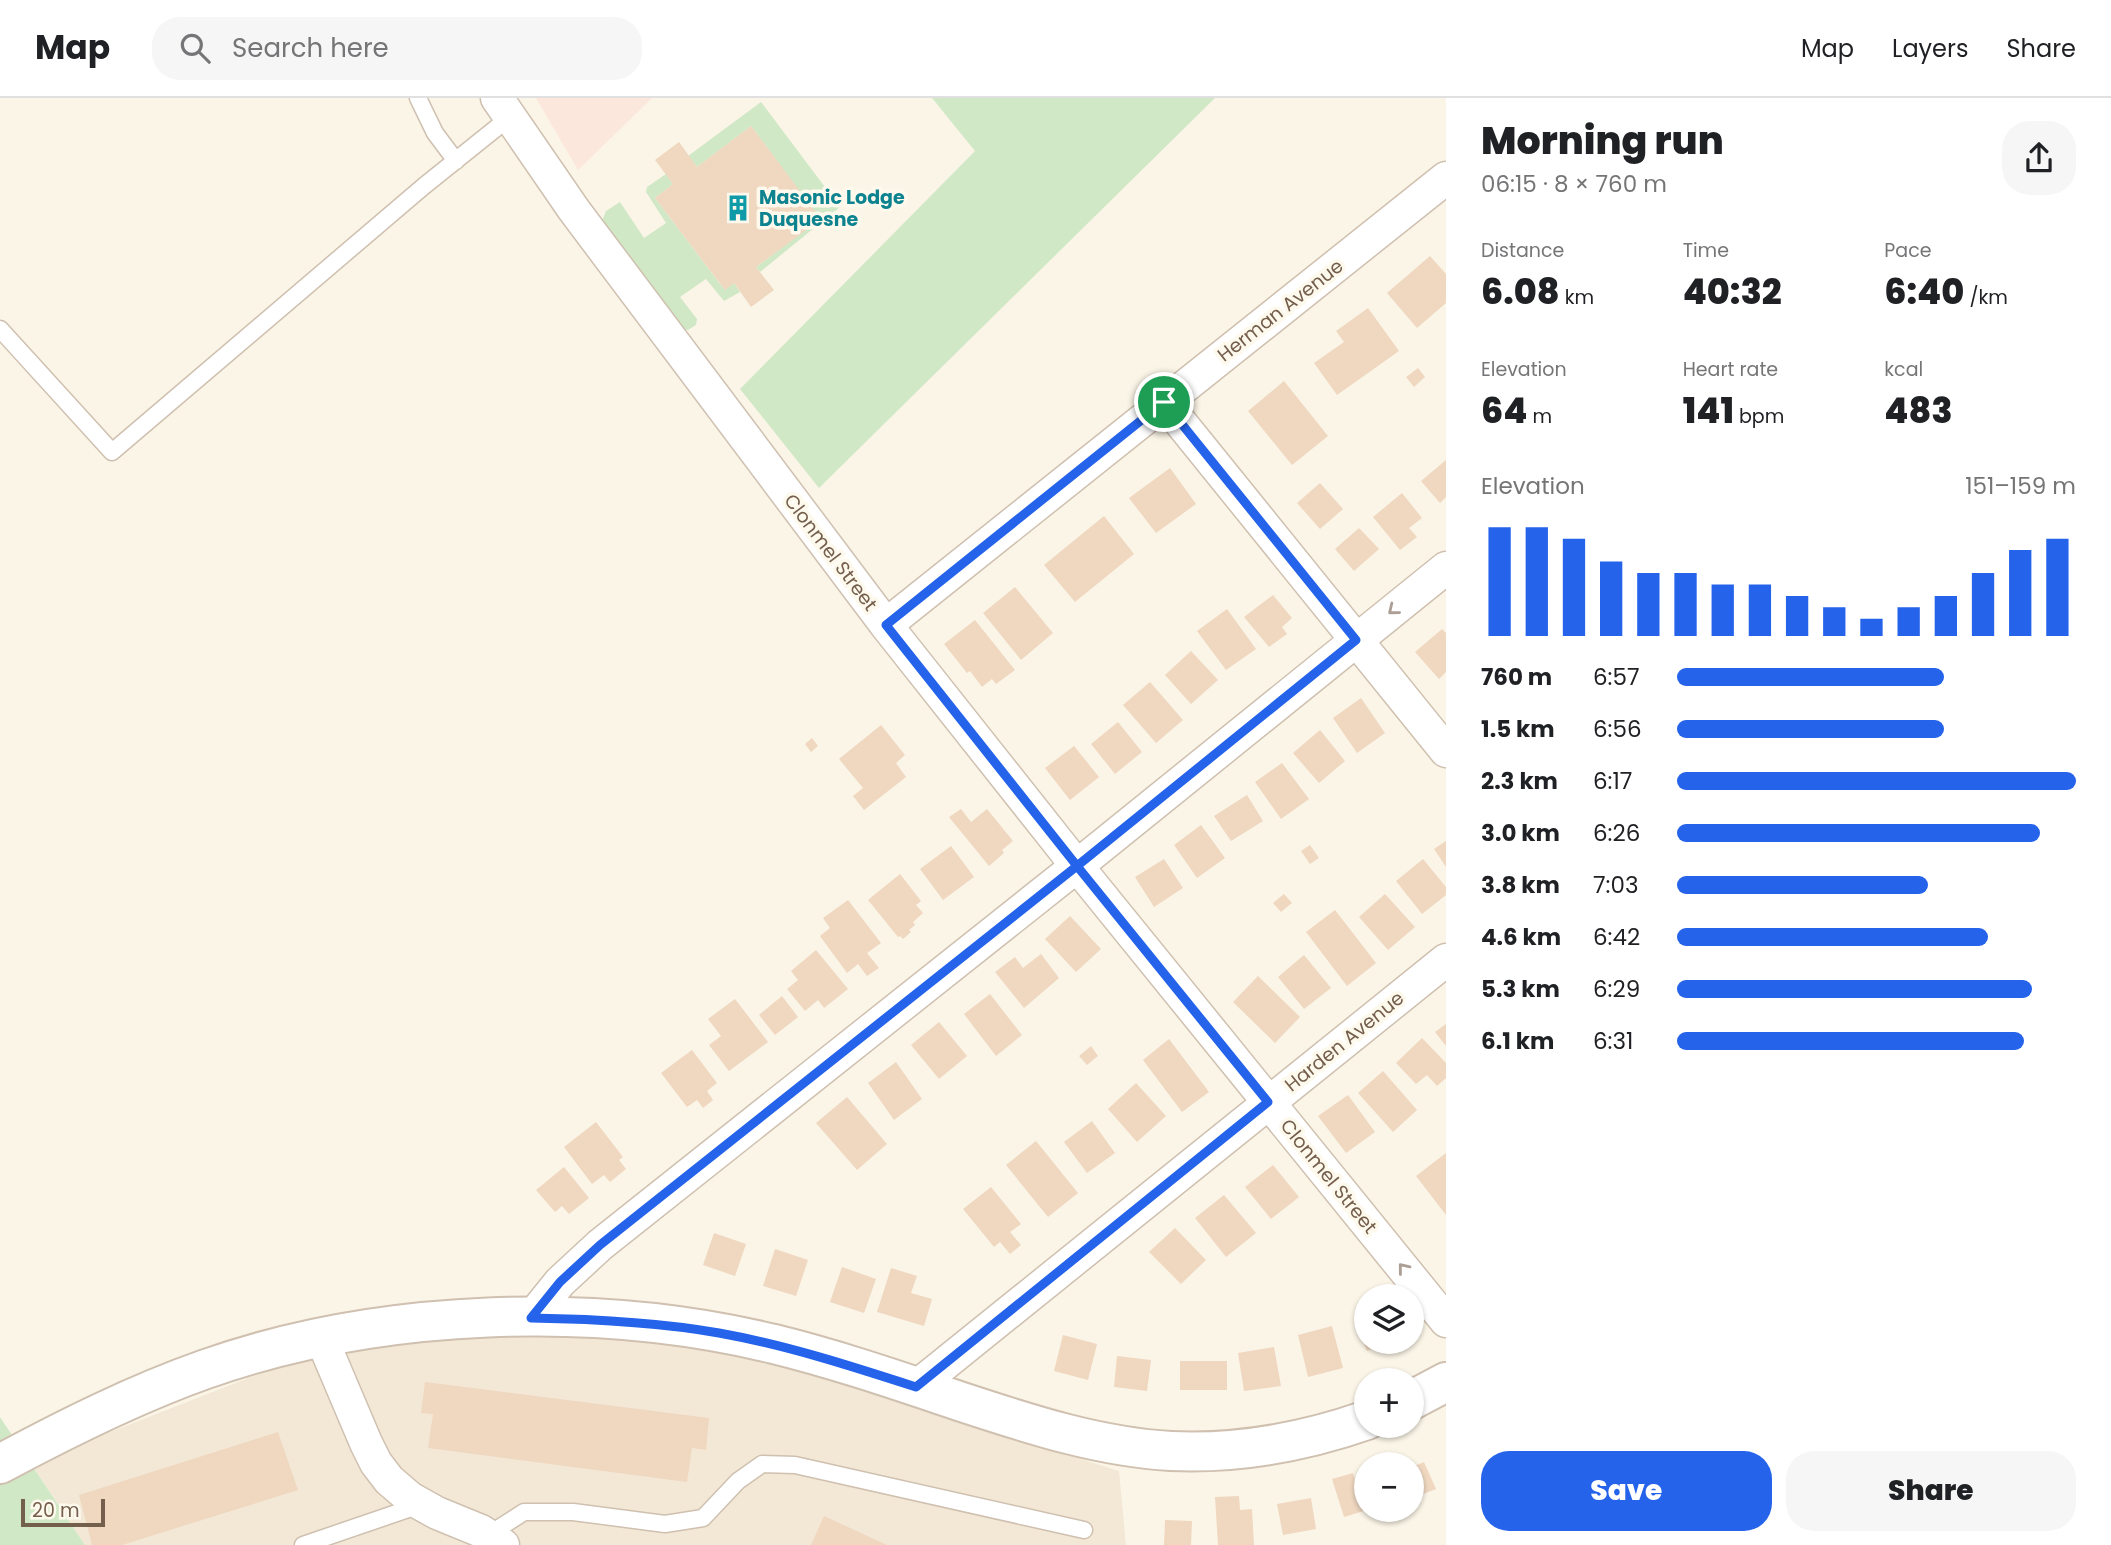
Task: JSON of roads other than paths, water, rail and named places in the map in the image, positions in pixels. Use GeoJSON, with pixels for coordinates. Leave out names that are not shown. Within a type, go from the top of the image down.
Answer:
{"type":"FeatureCollection","features":[{"type":"Feature","properties":{"kind":"street","name":"Clonmel Street"},"geometry":{"type":"LineString","coordinates":[[503,108],[574,210],[886,625],[1077,866],[1446,1321]]}},
{"type":"Feature","properties":{"kind":"street","name":"Herman Avenue"},"geometry":{"type":"LineString","coordinates":[[886,625],[1446,178]]}},
{"type":"Feature","properties":{"kind":"street"},"geometry":{"type":"LineString","coordinates":[[1164,402],[1446,751]]}},
{"type":"Feature","properties":{"kind":"street"},"geometry":{"type":"LineString","coordinates":[[531,1318],[560,1282],[600,1245],[1077,866],[1446,568]]}},
{"type":"Feature","properties":{"kind":"street","name":"Harden Avenue"},"geometry":{"type":"LineString","coordinates":[[916,1387],[1446,960]]}},
{"type":"Feature","properties":{"kind":"street"},"geometry":{"type":"LineString","coordinates":[[0,1464],[164,1384],[256,1353],[321,1337],[399,1325],[531,1318],[597,1320],[716,1332],[827,1358],[1036,1426],[1129,1446],[1170,1451],[1255,1448],[1300,1440],[1354,1425]]}},
{"type":"Feature","properties":{"kind":"street"},"geometry":{"type":"LineString","coordinates":[[321,1337],[376,1463],[389,1480],[410,1498],[496,1540]]}},
{"type":"Feature","properties":{"kind":"street"},"geometry":{"type":"LineString","coordinates":[[1424,1394],[1446,1382]]}},
{"type":"Feature","properties":{"kind":"lane"},"geometry":{"type":"LineString","coordinates":[[418,98],[435,133],[456,161]]}},
{"type":"Feature","properties":{"kind":"lane"},"geometry":{"type":"LineString","coordinates":[[0,329],[112,452],[456,161],[503,108]]}},
{"type":"Feature","properties":{"kind":"lane"},"geometry":{"type":"LineString","coordinates":[[496,1540],[524,1512],[573,1512],[666,1524],[703,1518],[738,1481],[762,1464],[795,1465],[1084,1530]]}},
{"type":"Feature","properties":{"kind":"lane"},"geometry":{"type":"LineString","coordinates":[[303,1545],[422,1504]]}},
{"type":"Feature","properties":{"kind":"place","name":"Masonic Lodge Duquesne"},"geometry":{"type":"Point","coordinates":[738,208]}}]}
